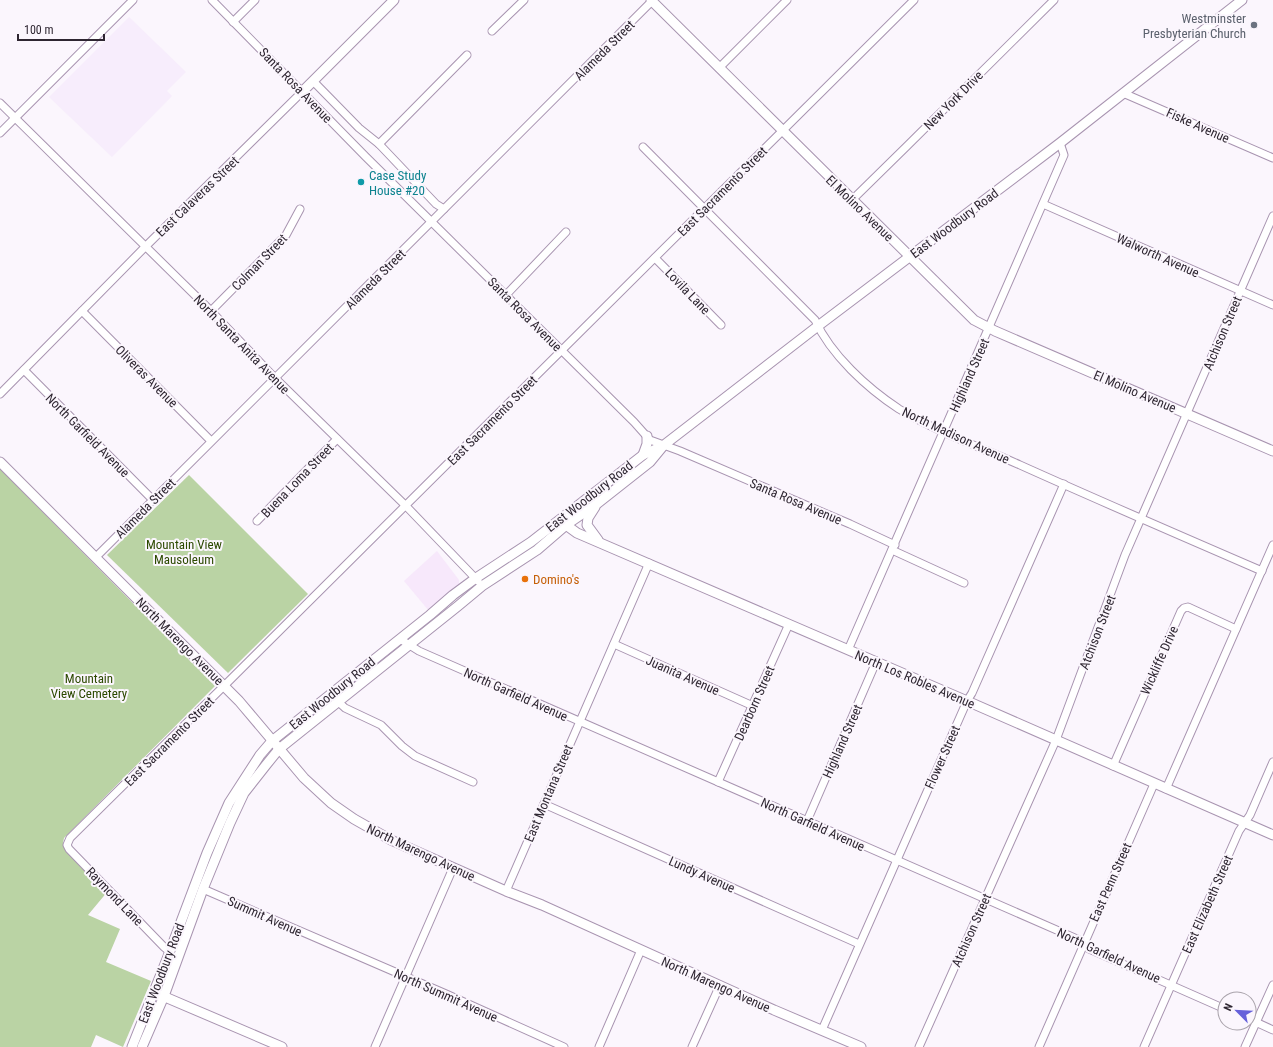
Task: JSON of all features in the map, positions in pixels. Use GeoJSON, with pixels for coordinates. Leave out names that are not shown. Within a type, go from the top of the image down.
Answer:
{"type":"FeatureCollection","features":[{"type":"Feature","properties":{"kind":"street"},"geometry":{"type":"LineString","coordinates":[[0,133],[133,0]]}},
{"type":"Feature","properties":{"kind":"street","name":"Santa Rosa Avenue"},"geometry":{"type":"LineString","coordinates":[[212,0],[366,157],[432,221],[650,440],[850,524],[964,583]]}},
{"type":"Feature","properties":{"kind":"street"},"geometry":{"type":"LineString","coordinates":[[233,22],[255,0]]}},
{"type":"Feature","properties":{"kind":"street","name":"East Calaveras Street"},"geometry":{"type":"LineString","coordinates":[[0,394],[146,246],[394,0]]}},
{"type":"Feature","properties":{"kind":"street"},"geometry":{"type":"LineString","coordinates":[[492,31],[524,0]]}},
{"type":"Feature","properties":{"kind":"street","name":"El Molino Avenue"},"geometry":{"type":"LineString","coordinates":[[652,0],[782,131],[974,320],[989,328],[1273,451]]}},
{"type":"Feature","properties":{"kind":"street","name":"Alameda Street"},"geometry":{"type":"LineString","coordinates":[[96,557],[652,0]]}},
{"type":"Feature","properties":{"kind":"street"},"geometry":{"type":"LineString","coordinates":[[719,68],[787,0]]}},
{"type":"Feature","properties":{"kind":"street","name":"East Sacramento Street"},"geometry":{"type":"LineString","coordinates":[[70,838],[914,0]]}},
{"type":"Feature","properties":{"kind":"street","name":"New York Drive"},"geometry":{"type":"LineString","coordinates":[[852,200],[1054,0]]}},
{"type":"Feature","properties":{"kind":"street","name":"East Woodbury Road"},"geometry":{"type":"LineString","coordinates":[[132,1047],[170,952],[204,860],[229,803],[260,755],[272,741],[476,578],[563,522],[598,504],[650,462],[664,445],[818,326],[1060,143],[1242,0]]}},
{"type":"Feature","properties":{"kind":"street"},"geometry":{"type":"LineString","coordinates":[[379,144],[467,56]]}},
{"type":"Feature","properties":{"kind":"street","name":"Santa Rosa Avenue"},"geometry":{"type":"LineString","coordinates":[[313,80],[359,128],[379,144],[436,204],[444,209]]}},
{"type":"Feature","properties":{"kind":"street","name":"Fiske Avenue"},"geometry":{"type":"LineString","coordinates":[[1123,93],[1273,158]]}},
{"type":"Feature","properties":{"kind":"street","name":"North Santa Anita Avenue"},"geometry":{"type":"LineString","coordinates":[[0,103],[146,246],[275,378],[406,506],[482,586]]}},
{"type":"Feature","properties":{"kind":"street","name":"Highland Street"},"geometry":{"type":"LineString","coordinates":[[848,650],[1064,155],[1060,143]]}},
{"type":"Feature","properties":{"kind":"street","name":"North Madison Avenue"},"geometry":{"type":"LineString","coordinates":[[643,147],[815,320],[841,359],[863,381],[899,409],[944,432],[1262,570]]}},
{"type":"Feature","properties":{"kind":"street","name":"Walworth Avenue"},"geometry":{"type":"LineString","coordinates":[[1043,204],[1273,305]]}},
{"type":"Feature","properties":{"kind":"street","name":"Colman Street"},"geometry":{"type":"LineString","coordinates":[[211,311],[286,235],[300,209]]}},
{"type":"Feature","properties":{"kind":"street","name":"Atchison Street"},"geometry":{"type":"LineString","coordinates":[[919,1047],[1056,740],[1141,518],[1188,414],[1273,216]]}},
{"type":"Feature","properties":{"kind":"street"},"geometry":{"type":"LineString","coordinates":[[505,296],[566,232]]}},
{"type":"Feature","properties":{"kind":"street","name":"Lovila Lane"},"geometry":{"type":"LineString","coordinates":[[655,258],[721,325]]}},
{"type":"Feature","properties":{"kind":"street","name":"Oliveras Avenue"},"geometry":{"type":"LineString","coordinates":[[82,311],[211,441]]}},
{"type":"Feature","properties":{"kind":"street","name":"North Garfield Avenue"},"geometry":{"type":"LineString","coordinates":[[24,370],[153,500]]}},
{"type":"Feature","properties":{"kind":"street"},"geometry":{"type":"LineString","coordinates":[[643,454],[647,444],[647,436]]}},
{"type":"Feature","properties":{"kind":"street","name":"Buena Loma Street"},"geometry":{"type":"LineString","coordinates":[[257,521],[337,439]]}},
{"type":"Feature","properties":{"kind":"street","name":"East Woodbury Road"},"geometry":{"type":"LineString","coordinates":[[142,1047],[164,996],[203,889],[230,823],[244,793],[279,750],[482,586],[536,550],[563,522],[643,454],[664,445]]}},
{"type":"Feature","properties":{"kind":"street","name":"North Marengo Avenue"},"geometry":{"type":"LineString","coordinates":[[0,462],[243,705],[279,750],[304,778],[331,802],[354,819],[391,840],[453,868],[862,1047]]}},
{"type":"Feature","properties":{"kind":"street","name":"Flower Street"},"geometry":{"type":"LineString","coordinates":[[822,1030],[966,701],[972,693],[1064,484]]}},
{"type":"Feature","properties":{"kind":"street"},"geometry":{"type":"LineString","coordinates":[[598,504],[588,518],[587,525],[599,542]]}},
{"type":"Feature","properties":{"kind":"street","name":"North Los Robles Avenue"},"geometry":{"type":"LineString","coordinates":[[563,522],[575,532],[1056,740],[1273,836]]}},
{"type":"Feature","properties":{"kind":"street"},"geometry":{"type":"LineString","coordinates":[[1166,789],[1273,545]]}},
{"type":"Feature","properties":{"kind":"street"},"geometry":{"type":"LineString","coordinates":[[513,554],[519,562]]}},
{"type":"Feature","properties":{"kind":"street","name":"East Montana Street"},"geometry":{"type":"LineString","coordinates":[[506,891],[649,563]]}},
{"type":"Feature","properties":{"kind":"street","name":"Wickliffe Drive"},"geometry":{"type":"LineString","coordinates":[[1113,766],[1181,610],[1188,607],[1236,629]]}},
{"type":"Feature","properties":{"kind":"street","name":"Dearborn Street"},"geometry":{"type":"LineString","coordinates":[[718,782],[789,624]]}},
{"type":"Feature","properties":{"kind":"street","name":"North Garfield Avenue"},"geometry":{"type":"LineString","coordinates":[[400,640],[419,651],[985,900],[1084,942],[1089,949],[1217,1005]]}},
{"type":"Feature","properties":{"kind":"street","name":"Juanita Avenue"},"geometry":{"type":"LineString","coordinates":[[614,644],[753,706]]}},
{"type":"Feature","properties":{"kind":"street","name":"Highland Street"},"geometry":{"type":"LineString","coordinates":[[807,821],[876,662]]}},
{"type":"Feature","properties":{"kind":"street"},"geometry":{"type":"LineString","coordinates":[[330,694],[345,708],[381,725],[402,746],[415,756],[473,782]]}},
{"type":"Feature","properties":{"kind":"street","name":"East Elizabeth Street"},"geometry":{"type":"LineString","coordinates":[[1144,1047],[1237,837],[1250,815],[1273,762]]}},
{"type":"Feature","properties":{"kind":"street","name":"East Penn Street"},"geometry":{"type":"LineString","coordinates":[[1039,1047],[1154,784]]}},
{"type":"Feature","properties":{"kind":"street","name":"Lundy Avenue"},"geometry":{"type":"LineString","coordinates":[[544,804],[859,944]]}},
{"type":"Feature","properties":{"kind":"street","name":"Raymond Lane"},"geometry":{"type":"LineString","coordinates":[[70,838],[67,845],[69,849],[170,952]]}},
{"type":"Feature","properties":{"kind":"street"},"geometry":{"type":"LineString","coordinates":[[375,1047],[453,868]]}},
{"type":"Feature","properties":{"kind":"street","name":"Summit Avenue"},"geometry":{"type":"LineString","coordinates":[[203,889],[328,944]]}},
{"type":"Feature","properties":{"kind":"street","name":"North Summit Avenue"},"geometry":{"type":"LineString","coordinates":[[328,944],[564,1047]]}},
{"type":"Feature","properties":{"kind":"street"},"geometry":{"type":"LineString","coordinates":[[599,1047],[641,950]]}},
{"type":"Feature","properties":{"kind":"street"},"geometry":{"type":"LineString","coordinates":[[692,1047],[720,985]]}},
{"type":"Feature","properties":{"kind":"street"},"geometry":{"type":"LineString","coordinates":[[1273,985],[1257,1023],[1273,1030]]}},
{"type":"Feature","properties":{"kind":"street"},"geometry":{"type":"LineString","coordinates":[[154,992],[282,1047]]}},
{"type":"Feature","properties":{"kind":"street"},"geometry":{"type":"LineString","coordinates":[[1245,1047],[1253,1031]]}},
{"type":"Feature","properties":{"kind":"shaded area"},"geometry":{"type":"Polygon","coordinates":[[[129,17],[186,72],[167,91],[172,96],[112,157],[49,97],[129,17]]]}},
{"type":"Feature","properties":{"kind":"shaded area"},"geometry":{"type":"Polygon","coordinates":[[[437,551],[459,580],[459,585],[429,611],[404,581],[437,551]]]}},
{"type":"Feature","properties":{"kind":"green space","name":"Mountain View Cemetery"},"geometry":{"type":"Polygon","coordinates":[[[0,469],[215,686],[64,838],[64,847],[108,891],[88,915],[120,929],[106,962],[151,981],[123,1047],[96,1035],[91,1047],[0,1047],[0,469]]]}},
{"type":"Feature","properties":{"kind":"green space","name":"Mountain View Mausoleum"},"geometry":{"type":"Polygon","coordinates":[[[189,475],[308,594],[228,673],[107,555],[189,475]]]}},
{"type":"Feature","properties":{"kind":"place","name":"Westminster Presbyterian Church"},"geometry":{"type":"Point","coordinates":[1254,25]}},
{"type":"Feature","properties":{"kind":"place","name":"Case Study House #20"},"geometry":{"type":"Point","coordinates":[361,182]}},
{"type":"Feature","properties":{"kind":"place","name":"Domino's"},"geometry":{"type":"Point","coordinates":[525,579]}}]}
